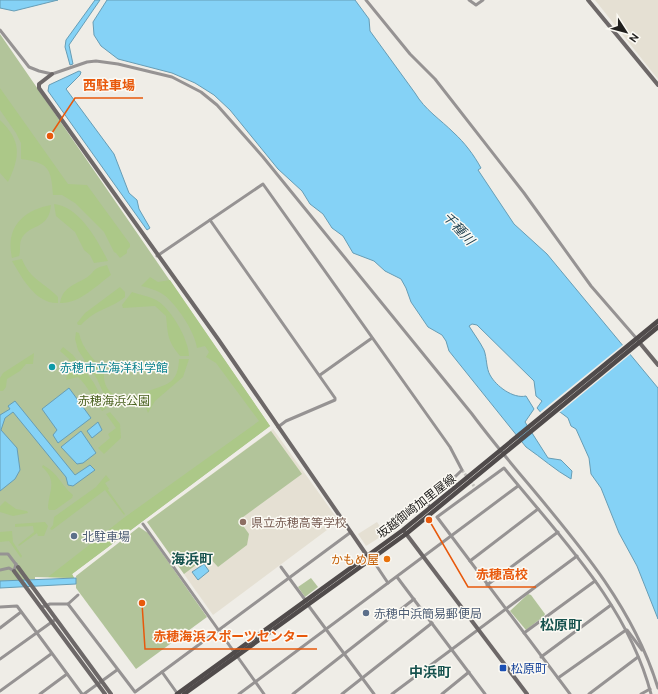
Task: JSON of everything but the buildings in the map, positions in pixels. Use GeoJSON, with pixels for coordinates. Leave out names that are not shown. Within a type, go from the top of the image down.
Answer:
{"type":"FeatureCollection","features":[{"type":"Feature","properties":{"kind":"main road","name":"坂越御崎加里屋線"},"geometry":{"type":"LineString","coordinates":[[177,694],[405,532],[636,342],[658,321]]}},
{"type":"Feature","properties":{"kind":"main road","name":"坂越御崎加里屋線"},"geometry":{"type":"LineString","coordinates":[[636,342],[658,327]]}},
{"type":"Feature","properties":{"kind":"main road","name":"坂越御崎加里屋線"},"geometry":{"type":"LineString","coordinates":[[184,694],[235,654]]}},
{"type":"Feature","properties":{"kind":"street"},"geometry":{"type":"LineString","coordinates":[[366,0],[410,54],[435,78],[524,192],[591,286],[636,342],[658,365]]}},
{"type":"Feature","properties":{"kind":"street"},"geometry":{"type":"LineString","coordinates":[[469,0],[476,6],[483,0]]}},
{"type":"Feature","properties":{"kind":"street"},"geometry":{"type":"LineString","coordinates":[[588,0],[658,85]]}},
{"type":"Feature","properties":{"kind":"street"},"geometry":{"type":"LineString","coordinates":[[0,30],[29,67],[52,74]]}},
{"type":"Feature","properties":{"kind":"street"},"geometry":{"type":"LineString","coordinates":[[388,583],[39,88],[39,84],[52,74],[87,62],[104,61],[172,77],[201,92],[217,105],[234,123],[311,216],[559,520],[596,568],[626,614],[647,656],[658,688]]}},
{"type":"Feature","properties":{"kind":"street"},"geometry":{"type":"LineString","coordinates":[[157,256],[263,184],[450,447],[462,470],[428,503],[450,537],[470,561],[570,694]]}},
{"type":"Feature","properties":{"kind":"street"},"geometry":{"type":"LineString","coordinates":[[210,220],[320,375],[335,400],[286,421],[277,427]]}},
{"type":"Feature","properties":{"kind":"street"},"geometry":{"type":"LineString","coordinates":[[320,375],[372,338]]}},
{"type":"Feature","properties":{"kind":"street"},"geometry":{"type":"LineString","coordinates":[[437,517],[475,487],[504,468],[577,556],[611,605],[626,630],[652,694]]}},
{"type":"Feature","properties":{"kind":"street"},"geometry":{"type":"LineString","coordinates":[[238,694],[518,486]]}},
{"type":"Feature","properties":{"kind":"street"},"geometry":{"type":"LineString","coordinates":[[470,561],[538,509]]}},
{"type":"Feature","properties":{"kind":"street"},"geometry":{"type":"LineString","coordinates":[[143,524],[264,694]]}},
{"type":"Feature","properties":{"kind":"street"},"geometry":{"type":"LineString","coordinates":[[68,604],[117,670],[136,692],[351,532]]}},
{"type":"Feature","properties":{"kind":"street"},"geometry":{"type":"LineString","coordinates":[[405,532],[527,694]]}},
{"type":"Feature","properties":{"kind":"street"},"geometry":{"type":"LineString","coordinates":[[487,585],[558,532]]}},
{"type":"Feature","properties":{"kind":"street"},"geometry":{"type":"LineString","coordinates":[[0,554],[7,553],[11,558],[100,683],[111,694]]}},
{"type":"Feature","properties":{"kind":"street"},"geometry":{"type":"LineString","coordinates":[[392,694],[577,556]]}},
{"type":"Feature","properties":{"kind":"street"},"geometry":{"type":"LineString","coordinates":[[7,569],[11,565],[11,558]]}},
{"type":"Feature","properties":{"kind":"street"},"geometry":{"type":"LineString","coordinates":[[14,570],[17,566]]}},
{"type":"Feature","properties":{"kind":"street"},"geometry":{"type":"LineString","coordinates":[[282,566],[326,630],[374,694]]}},
{"type":"Feature","properties":{"kind":"street"},"geometry":{"type":"LineString","coordinates":[[0,570],[14,570],[27,588],[44,606]]}},
{"type":"Feature","properties":{"kind":"street"},"geometry":{"type":"LineString","coordinates":[[397,577],[485,694]]}},
{"type":"Feature","properties":{"kind":"street"},"geometry":{"type":"LineString","coordinates":[[524,633],[595,581]]}},
{"type":"Feature","properties":{"kind":"street"},"geometry":{"type":"LineString","coordinates":[[44,606],[68,604],[78,595]]}},
{"type":"Feature","properties":{"kind":"street"},"geometry":{"type":"LineString","coordinates":[[293,694],[414,599]]}},
{"type":"Feature","properties":{"kind":"street"},"geometry":{"type":"LineString","coordinates":[[541,657],[611,605]]}},
{"type":"Feature","properties":{"kind":"street"},"geometry":{"type":"LineString","coordinates":[[0,607],[17,606],[51,654],[83,694],[117,670]]}},
{"type":"Feature","properties":{"kind":"street"},"geometry":{"type":"LineString","coordinates":[[0,628],[22,612]]}},
{"type":"Feature","properties":{"kind":"street"},"geometry":{"type":"LineString","coordinates":[[0,659],[54,620]]}},
{"type":"Feature","properties":{"kind":"street"},"geometry":{"type":"LineString","coordinates":[[342,694],[432,623]]}},
{"type":"Feature","properties":{"kind":"street"},"geometry":{"type":"LineString","coordinates":[[626,630],[647,656]]}},
{"type":"Feature","properties":{"kind":"street"},"geometry":{"type":"LineString","coordinates":[[558,678],[626,630]]}},
{"type":"Feature","properties":{"kind":"street"},"geometry":{"type":"LineString","coordinates":[[0,691],[51,654]]}},
{"type":"Feature","properties":{"kind":"street"},"geometry":{"type":"LineString","coordinates":[[589,694],[638,657]]}},
{"type":"Feature","properties":{"kind":"street"},"geometry":{"type":"LineString","coordinates":[[162,672],[177,694]]}},
{"type":"Feature","properties":{"kind":"street"},"geometry":{"type":"LineString","coordinates":[[442,694],[469,672]]}},
{"type":"Feature","properties":{"kind":"street"},"geometry":{"type":"LineString","coordinates":[[40,694],[67,674]]}},
{"type":"Feature","properties":{"kind":"street"},"geometry":{"type":"LineString","coordinates":[[100,683],[105,694]]}},
{"type":"Feature","properties":{"kind":"street"},"geometry":{"type":"LineString","coordinates":[[641,694],[650,689]]}},
{"type":"Feature","properties":{"kind":"shaded area"},"geometry":{"type":"Polygon","coordinates":[[[595,0],[658,0],[658,79],[653,73],[595,0]]]}},
{"type":"Feature","properties":{"kind":"shaded area","name":"県立赤穂高等学校"},"geometry":{"type":"Polygon","coordinates":[[[273,429],[339,521],[213,615],[147,522],[273,429]]]}},
{"type":"Feature","properties":{"kind":"shaded area"},"geometry":{"type":"Polygon","coordinates":[[[377,522],[385,534],[366,546],[358,534],[377,522]]]}},
{"type":"Feature","properties":{"kind":"green space","name":"赤穂海浜公園"},"geometry":{"type":"Polygon","coordinates":[[[0,34],[270,426],[72,574],[74,578],[35,577],[35,579],[0,582],[0,34]]]}},
{"type":"Feature","properties":{"kind":"green space"},"geometry":{"type":"Polygon","coordinates":[[[0,88],[68,184],[87,185],[130,244],[127,253],[120,258],[114,252],[104,232],[75,203],[62,195],[53,195],[51,179],[47,168],[38,163],[21,159],[21,143],[0,110],[0,88]]]}},
{"type":"Feature","properties":{"kind":"green space"},"geometry":{"type":"Polygon","coordinates":[[[0,120],[12,135],[17,150],[15,165],[8,182],[0,173],[0,120]]]}},
{"type":"Feature","properties":{"kind":"green space"},"geometry":{"type":"Polygon","coordinates":[[[54,204],[63,206],[72,211],[87,226],[108,261],[94,263],[90,255],[84,250],[75,232],[56,216],[54,204]]]}},
{"type":"Feature","properties":{"kind":"green space"},"geometry":{"type":"Polygon","coordinates":[[[51,205],[46,219],[24,235],[20,242],[19,256],[12,258],[11,238],[18,222],[32,211],[51,205]]]}},
{"type":"Feature","properties":{"kind":"green space"},"geometry":{"type":"Polygon","coordinates":[[[22,259],[29,272],[58,297],[58,303],[43,299],[30,289],[12,261],[22,259]]]}},
{"type":"Feature","properties":{"kind":"green space"},"geometry":{"type":"Polygon","coordinates":[[[107,265],[111,275],[74,301],[60,303],[66,290],[89,276],[96,269],[107,265]]]}},
{"type":"Feature","properties":{"kind":"green space"},"geometry":{"type":"Polygon","coordinates":[[[150,277],[158,282],[170,280],[270,426],[72,574],[74,578],[48,577],[125,517],[259,421],[216,363],[206,357],[209,352],[205,346],[197,348],[193,334],[185,319],[169,299],[153,289],[141,286],[150,277]]]}},
{"type":"Feature","properties":{"kind":"green space"},"geometry":{"type":"Polygon","coordinates":[[[120,287],[125,292],[125,297],[92,315],[81,325],[78,325],[77,323],[85,313],[120,287]]]}},
{"type":"Feature","properties":{"kind":"green space"},"geometry":{"type":"Polygon","coordinates":[[[132,292],[156,300],[162,304],[173,317],[183,333],[189,356],[180,356],[173,346],[169,337],[166,316],[155,306],[123,308],[122,305],[132,292]]]}},
{"type":"Feature","properties":{"kind":"green space"},"geometry":{"type":"Polygon","coordinates":[[[76,332],[79,333],[89,354],[104,372],[105,383],[109,390],[125,400],[123,405],[118,407],[107,401],[97,379],[78,350],[75,339],[76,332]]]}},
{"type":"Feature","properties":{"kind":"green space"},"geometry":{"type":"Polygon","coordinates":[[[63,347],[73,355],[81,366],[74,369],[69,368],[69,359],[60,351],[63,347]]]}},
{"type":"Feature","properties":{"kind":"green space"},"geometry":{"type":"Polygon","coordinates":[[[34,353],[33,364],[26,364],[20,371],[7,379],[6,387],[3,391],[0,391],[0,378],[3,373],[34,353]]]}},
{"type":"Feature","properties":{"kind":"green space"},"geometry":{"type":"Polygon","coordinates":[[[179,359],[189,359],[183,377],[155,401],[148,413],[144,403],[136,397],[171,381],[178,369],[179,359]]]}},
{"type":"Feature","properties":{"kind":"green space"},"geometry":{"type":"Polygon","coordinates":[[[83,368],[94,383],[107,408],[102,411],[88,389],[78,377],[66,380],[67,374],[83,368]]]}},
{"type":"Feature","properties":{"kind":"green space"},"geometry":{"type":"Polygon","coordinates":[[[110,412],[120,424],[121,438],[104,454],[98,448],[110,438],[108,434],[116,428],[106,414],[110,412]]]}},
{"type":"Feature","properties":{"kind":"green space"},"geometry":{"type":"Polygon","coordinates":[[[271,431],[302,474],[239,520],[249,534],[247,545],[218,567],[208,556],[184,574],[147,522],[271,431]]]}},
{"type":"Feature","properties":{"kind":"green space"},"geometry":{"type":"Polygon","coordinates":[[[43,465],[53,472],[73,495],[72,498],[55,510],[49,510],[48,508],[51,481],[47,472],[42,467],[43,465]]]}},
{"type":"Feature","properties":{"kind":"green space"},"geometry":{"type":"Polygon","coordinates":[[[106,475],[110,480],[105,483],[109,489],[108,490],[125,514],[124,515],[105,490],[52,530],[50,529],[53,525],[54,517],[96,487],[106,475]]]}},
{"type":"Feature","properties":{"kind":"green space"},"geometry":{"type":"Polygon","coordinates":[[[5,501],[16,509],[27,511],[28,513],[13,516],[0,512],[0,506],[5,501]]]}},
{"type":"Feature","properties":{"kind":"green space"},"geometry":{"type":"Polygon","coordinates":[[[45,522],[48,526],[44,536],[38,536],[37,533],[19,546],[18,545],[34,532],[33,526],[15,527],[15,524],[45,522]]]}},
{"type":"Feature","properties":{"kind":"green space"},"geometry":{"type":"Polygon","coordinates":[[[139,527],[148,533],[207,617],[136,669],[76,588],[76,576],[139,527]]]}},
{"type":"Feature","properties":{"kind":"green space"},"geometry":{"type":"Polygon","coordinates":[[[12,531],[13,542],[22,556],[21,558],[9,541],[0,542],[0,532],[12,531]]]}},
{"type":"Feature","properties":{"kind":"green space"},"geometry":{"type":"Polygon","coordinates":[[[311,578],[318,587],[305,597],[298,587],[311,578]]]}},
{"type":"Feature","properties":{"kind":"green space"},"geometry":{"type":"Polygon","coordinates":[[[528,594],[531,595],[545,614],[526,630],[510,611],[528,594]]]}},
{"type":"Feature","properties":{"kind":"water"},"geometry":{"type":"Polygon","coordinates":[[[0,0],[58,0],[14,11],[0,8],[0,0]]]}},
{"type":"Feature","properties":{"kind":"water"},"geometry":{"type":"Polygon","coordinates":[[[95,0],[100,0],[69,45],[73,64],[70,65],[65,47],[66,40],[95,0]]]}},
{"type":"Feature","properties":{"kind":"water","name":"千種川"},"geometry":{"type":"Polygon","coordinates":[[[107,0],[355,0],[369,19],[370,31],[419,99],[458,137],[472,154],[481,168],[478,170],[514,224],[547,254],[658,388],[658,619],[637,566],[619,533],[601,488],[591,474],[589,458],[576,429],[571,426],[568,418],[560,412],[543,415],[537,408],[542,401],[536,396],[534,381],[477,325],[472,324],[469,326],[484,350],[490,375],[496,383],[510,394],[516,396],[526,396],[534,409],[525,422],[548,458],[561,460],[572,471],[571,479],[559,472],[526,447],[449,351],[446,341],[442,335],[428,327],[411,302],[401,279],[385,271],[374,261],[353,253],[343,236],[332,228],[323,214],[310,204],[302,191],[278,169],[230,110],[214,95],[195,83],[172,73],[118,59],[101,46],[94,35],[93,22],[107,0]]]}},
{"type":"Feature","properties":{"kind":"water"},"geometry":{"type":"Polygon","coordinates":[[[79,71],[81,72],[80,75],[66,89],[114,154],[129,193],[137,200],[139,209],[150,228],[147,230],[48,91],[49,85],[79,71]]]}},
{"type":"Feature","properties":{"kind":"water"},"geometry":{"type":"Polygon","coordinates":[[[69,388],[91,418],[58,443],[53,435],[57,430],[42,409],[69,388]]]}},
{"type":"Feature","properties":{"kind":"water"},"geometry":{"type":"Polygon","coordinates":[[[15,401],[75,475],[90,465],[95,470],[73,486],[68,485],[66,477],[13,412],[5,418],[1,430],[17,448],[20,470],[15,479],[0,491],[0,415],[10,409],[8,406],[15,401]]]}},
{"type":"Feature","properties":{"kind":"water"},"geometry":{"type":"Polygon","coordinates":[[[98,422],[102,430],[92,438],[87,431],[98,422]]]}},
{"type":"Feature","properties":{"kind":"water"},"geometry":{"type":"Polygon","coordinates":[[[81,431],[96,453],[83,463],[77,464],[61,447],[81,431]]]}},
{"type":"Feature","properties":{"kind":"water"},"geometry":{"type":"Polygon","coordinates":[[[204,564],[209,571],[198,580],[192,572],[204,564]]]}},
{"type":"Feature","properties":{"kind":"water"},"geometry":{"type":"Polygon","coordinates":[[[76,578],[76,584],[0,588],[0,581],[76,578]]]}},
{"type":"Feature","properties":{"kind":"pier"},"geometry":{"type":"Polygon","coordinates":[[[624,344],[632,353],[558,414],[541,416],[539,413],[624,344]]]}},
{"type":"Feature","properties":{"kind":"tunnel"},"geometry":{"type":"LineString","coordinates":[[462,470],[474,486]]}},
{"type":"Feature","properties":{"kind":"place","name":"西駐車場"},"geometry":{"type":"Point","coordinates":[50,136]}},
{"type":"Feature","properties":{"kind":"place","name":"赤穂市立海洋科学館"},"geometry":{"type":"Point","coordinates":[52,367]}},
{"type":"Feature","properties":{"kind":"place","name":"赤穂高校"},"geometry":{"type":"Point","coordinates":[429,520]}},
{"type":"Feature","properties":{"kind":"place","name":"県立赤穂高等学校"},"geometry":{"type":"Point","coordinates":[243,522]}},
{"type":"Feature","properties":{"kind":"place","name":"北駐車場"},"geometry":{"type":"Point","coordinates":[74,536]}},
{"type":"Feature","properties":{"kind":"place","name":"かもめ屋"},"geometry":{"type":"Point","coordinates":[387,559]}},
{"type":"Feature","properties":{"kind":"place","name":"赤穂海浜スポーツセンター"},"geometry":{"type":"Point","coordinates":[142,603]}},
{"type":"Feature","properties":{"kind":"place","name":"赤穂中浜簡易郵便局"},"geometry":{"type":"Point","coordinates":[366,613]}},
{"type":"Feature","properties":{"kind":"place","name":"松原町"},"geometry":{"type":"Point","coordinates":[503,668]}},
{"type":"Feature","properties":{"kind":"district","name":"海浜町"},"geometry":{"type":"Point","coordinates":[192,559]}},
{"type":"Feature","properties":{"kind":"district","name":"松原町"},"geometry":{"type":"Point","coordinates":[561,625]}},
{"type":"Feature","properties":{"kind":"district","name":"中浜町"},"geometry":{"type":"Point","coordinates":[430,672]}}]}
